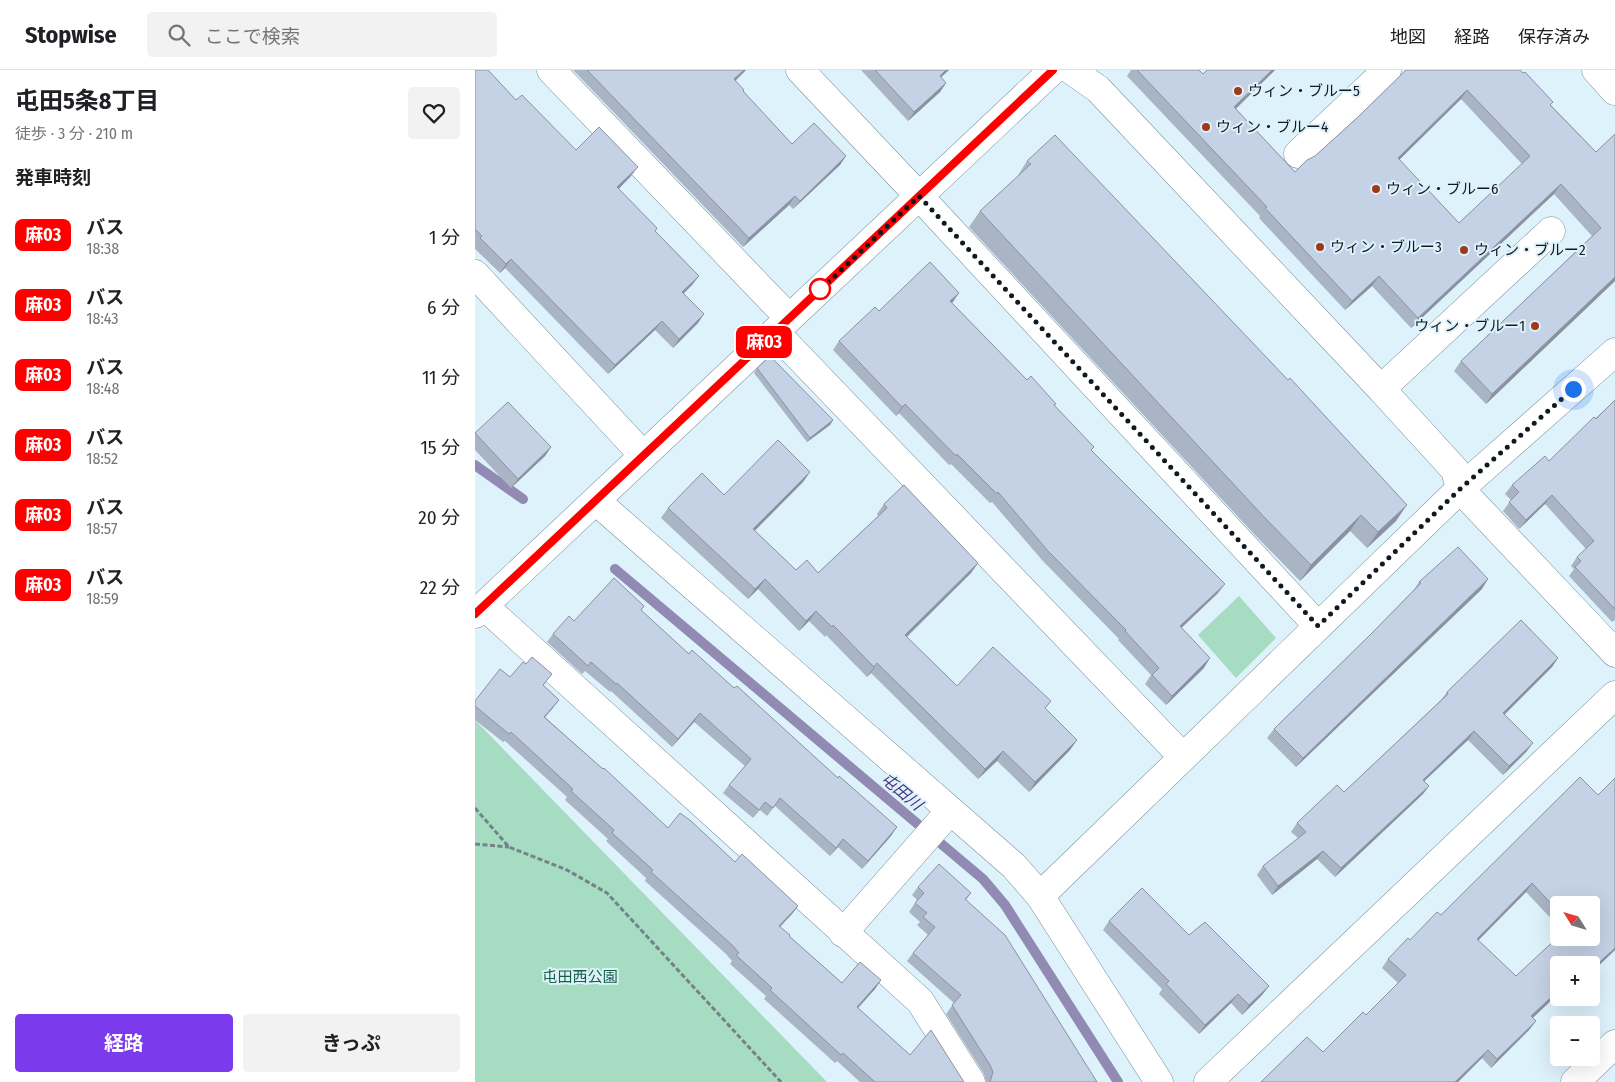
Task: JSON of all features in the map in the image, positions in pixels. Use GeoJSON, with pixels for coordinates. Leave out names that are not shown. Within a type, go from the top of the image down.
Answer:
{"type":"FeatureCollection","features":[{"type":"Feature","properties":{"kind":"street"},"geometry":{"type":"LineString","coordinates":[[551,70],[782,325],[1183,756]]}},
{"type":"Feature","properties":{"kind":"street"},"geometry":{"type":"LineString","coordinates":[[800,70],[1318,626]]}},
{"type":"Feature","properties":{"kind":"street"},"geometry":{"type":"LineString","coordinates":[[971,1082],[920,1001],[479,610],[1053,70]]}},
{"type":"Feature","properties":{"kind":"street"},"geometry":{"type":"LineString","coordinates":[[1071,70],[1098,89],[1381,389],[1455,470],[1460,489],[1615,653]]}},
{"type":"Feature","properties":{"kind":"street"},"geometry":{"type":"LineString","coordinates":[[1298,154],[1387,70]]}},
{"type":"Feature","properties":{"kind":"street"},"geometry":{"type":"LineString","coordinates":[[1596,70],[1615,91]]}},
{"type":"Feature","properties":{"kind":"street"},"geometry":{"type":"LineString","coordinates":[[1381,389],[1551,230]]}},
{"type":"Feature","properties":{"kind":"street"},"geometry":{"type":"LineString","coordinates":[[475,274],[643,455]]}},
{"type":"Feature","properties":{"kind":"street"},"geometry":{"type":"LineString","coordinates":[[1040,896],[1460,489],[1615,352]]}},
{"type":"Feature","properties":{"kind":"street"},"geometry":{"type":"LineString","coordinates":[[596,501],[1014,866],[1040,896],[1159,1082]]}},
{"type":"Feature","properties":{"kind":"street"},"geometry":{"type":"LineString","coordinates":[[1208,1082],[1615,695]]}},
{"type":"Feature","properties":{"kind":"street"},"geometry":{"type":"LineString","coordinates":[[843,933],[951,810]]}},
{"type":"Feature","properties":{"kind":"street"},"geometry":{"type":"LineString","coordinates":[[1575,1082],[1615,1044]]}},
{"type":"Feature","properties":{"kind":"path"},"geometry":{"type":"LineString","coordinates":[[475,808],[509,847]]}},
{"type":"Feature","properties":{"kind":"path"},"geometry":{"type":"LineString","coordinates":[[475,844],[509,847],[567,870],[607,893],[781,1082]]}},
{"type":"Feature","properties":{"kind":"green space"},"geometry":{"type":"Polygon","coordinates":[[[1239,596],[1276,638],[1236,678],[1198,635],[1239,596]]]}},
{"type":"Feature","properties":{"kind":"green space","name":"屯田西公園"},"geometry":{"type":"Polygon","coordinates":[[[475,720],[827,1082],[475,1082],[475,720]]]}},
{"type":"Feature","properties":{"kind":"building"},"geometry":{"type":"Polygon","coordinates":[[[475,70],[488,70],[516,100],[522,95],[576,150],[599,127],[638,167],[617,187],[657,228],[655,231],[699,276],[682,292],[704,314],[679,339],[662,321],[615,365],[511,259],[506,264],[480,238],[482,236],[475,229],[475,70]]]}},
{"type":"Feature","properties":{"kind":"building"},"geometry":{"type":"Polygon","coordinates":[[[587,70],[744,70],[734,79],[792,144],[814,123],[846,156],[800,201],[795,196],[749,238],[587,70]]]}},
{"type":"Feature","properties":{"kind":"building"},"geometry":{"type":"Polygon","coordinates":[[[875,70],[946,70],[940,76],[946,83],[914,112],[875,70]]]}},
{"type":"Feature","properties":{"kind":"building"},"geometry":{"type":"Polygon","coordinates":[[[1137,70],[1199,70],[1203,74],[1207,70],[1272,70],[1234,107],[1295,172],[1358,117],[1406,70],[1520,70],[1523,73],[1525,72],[1553,102],[1550,105],[1596,152],[1615,134],[1615,277],[1492,394],[1461,361],[1601,228],[1561,184],[1418,318],[1379,276],[1352,301],[1265,208],[1267,207],[1137,70]],[[1467,90],[1398,158],[1459,223],[1530,156],[1467,90]]]}},
{"type":"Feature","properties":{"kind":"building"},"geometry":{"type":"Polygon","coordinates":[[[1055,135],[1288,380],[1290,378],[1407,505],[1378,532],[1361,515],[1311,565],[1265,518],[980,211],[1031,164],[1027,161],[1055,135]]]}},
{"type":"Feature","properties":{"kind":"building"},"geometry":{"type":"Polygon","coordinates":[[[930,262],[959,293],[950,301],[1027,380],[1031,376],[1056,404],[1054,405],[1094,447],[1091,450],[1225,584],[1180,626],[1210,658],[1172,696],[1152,675],[1159,668],[1126,630],[1048,551],[998,492],[997,494],[957,454],[956,456],[905,404],[902,407],[839,341],[875,307],[879,311],[930,262]]]}},
{"type":"Feature","properties":{"kind":"building"},"geometry":{"type":"Polygon","coordinates":[[[770,356],[833,420],[810,438],[757,368],[770,356]]]}},
{"type":"Feature","properties":{"kind":"building"},"geometry":{"type":"Polygon","coordinates":[[[1615,400],[1615,609],[1575,567],[1581,561],[1577,557],[1594,541],[1552,495],[1526,520],[1509,502],[1519,492],[1512,485],[1545,456],[1549,461],[1594,417],[1596,419],[1615,400]]]}},
{"type":"Feature","properties":{"kind":"building"},"geometry":{"type":"Polygon","coordinates":[[[508,402],[551,447],[518,479],[475,433],[508,402]]]}},
{"type":"Feature","properties":{"kind":"building"},"geometry":{"type":"Polygon","coordinates":[[[778,440],[810,472],[753,529],[796,570],[807,560],[818,573],[887,508],[884,504],[904,485],[978,563],[905,635],[957,686],[993,647],[1051,701],[1045,708],[1077,740],[1035,782],[1003,751],[985,769],[877,663],[874,667],[833,625],[832,627],[816,611],[806,621],[765,579],[755,589],[668,508],[702,473],[724,495],[778,440]]]}},
{"type":"Feature","properties":{"kind":"building"},"geometry":{"type":"Polygon","coordinates":[[[1458,547],[1488,579],[1303,758],[1274,729],[1371,634],[1421,583],[1419,582],[1458,547]]]}},
{"type":"Feature","properties":{"kind":"building"},"geometry":{"type":"Polygon","coordinates":[[[614,578],[644,606],[641,610],[689,654],[692,650],[734,688],[737,686],[838,778],[839,776],[897,827],[868,861],[843,839],[836,848],[780,798],[773,808],[765,802],[759,810],[729,785],[751,759],[700,713],[678,739],[617,683],[591,662],[588,666],[553,634],[569,616],[574,621],[614,578]]]}},
{"type":"Feature","properties":{"kind":"building"},"geometry":{"type":"Polygon","coordinates":[[[1521,620],[1558,658],[1503,713],[1533,743],[1509,766],[1474,731],[1423,780],[1429,786],[1341,868],[1323,851],[1278,886],[1263,866],[1306,832],[1297,823],[1337,785],[1344,792],[1448,694],[1447,692],[1521,620]]]}},
{"type":"Feature","properties":{"kind":"building"},"geometry":{"type":"Polygon","coordinates":[[[532,657],[552,674],[543,685],[559,700],[544,717],[604,768],[668,828],[680,813],[735,862],[742,854],[798,906],[779,926],[789,936],[842,983],[860,962],[881,980],[857,1007],[910,1055],[931,1030],[964,1082],[875,1082],[843,1053],[841,1055],[770,990],[772,988],[736,955],[739,953],[732,945],[651,872],[653,870],[612,833],[614,830],[571,791],[573,789],[511,732],[509,734],[475,706],[475,701],[500,669],[510,677],[523,662],[526,664],[532,657]]]}},
{"type":"Feature","properties":{"kind":"building"},"geometry":{"type":"Polygon","coordinates":[[[1580,777],[1598,795],[1615,778],[1615,948],[1600,962],[1600,956],[1550,956],[1550,998],[1531,1016],[1536,1021],[1497,1059],[1488,1050],[1455,1082],[1261,1082],[1307,1037],[1323,1052],[1363,1012],[1366,1015],[1406,975],[1388,959],[1408,938],[1410,940],[1437,912],[1441,915],[1580,777]],[[1532,883],[1477,939],[1516,976],[1550,944],[1550,946],[1600,946],[1600,896],[1550,896],[1550,902],[1532,883]]]}},
{"type":"Feature","properties":{"kind":"building"},"geometry":{"type":"Polygon","coordinates":[[[939,864],[971,893],[965,899],[1005,935],[1097,1082],[990,1082],[993,1072],[990,1065],[952,1005],[961,995],[913,953],[935,927],[923,917],[927,913],[915,903],[924,893],[918,887],[939,864]]]}},
{"type":"Feature","properties":{"kind":"building"},"geometry":{"type":"Polygon","coordinates":[[[1142,888],[1189,935],[1205,922],[1269,986],[1249,1005],[1238,994],[1205,1025],[1166,984],[1169,981],[1109,921],[1142,888]]]}},
{"type":"Feature","properties":{"kind":"waterway","name":"屯田川"},"geometry":{"type":"LineString","coordinates":[[475,465],[523,499]]}},
{"type":"Feature","properties":{"kind":"waterway","name":"屯田川"},"geometry":{"type":"LineString","coordinates":[[615,569],[983,879],[1005,905],[1118,1082]]}},
{"type":"Feature","properties":{"kind":"bus line","name":"麻03"},"geometry":{"type":"LineString","coordinates":[[475,614],[1053,70]]}},
{"type":"Feature","properties":{"kind":"place","name":"ウィン・ブルー5"},"geometry":{"type":"Point","coordinates":[1238,91]}},
{"type":"Feature","properties":{"kind":"place","name":"ウィン・ブルー4"},"geometry":{"type":"Point","coordinates":[1206,127]}},
{"type":"Feature","properties":{"kind":"place","name":"ウィン・ブルー6"},"geometry":{"type":"Point","coordinates":[1376,189]}},
{"type":"Feature","properties":{"kind":"place","name":"ウィン・ブルー3"},"geometry":{"type":"Point","coordinates":[1320,247]}},
{"type":"Feature","properties":{"kind":"place","name":"ウィン・ブルー2"},"geometry":{"type":"Point","coordinates":[1464,250]}},
{"type":"Feature","properties":{"kind":"place","name":"ウィン・ブルー1"},"geometry":{"type":"Point","coordinates":[1535,326]}},
{"type":"Feature","properties":{"kind":"route"},"geometry":{"type":"LineString","coordinates":[[820,289],[818,292],[919,196],[1318,626],[1460,489],[1573,389]]}}]}
